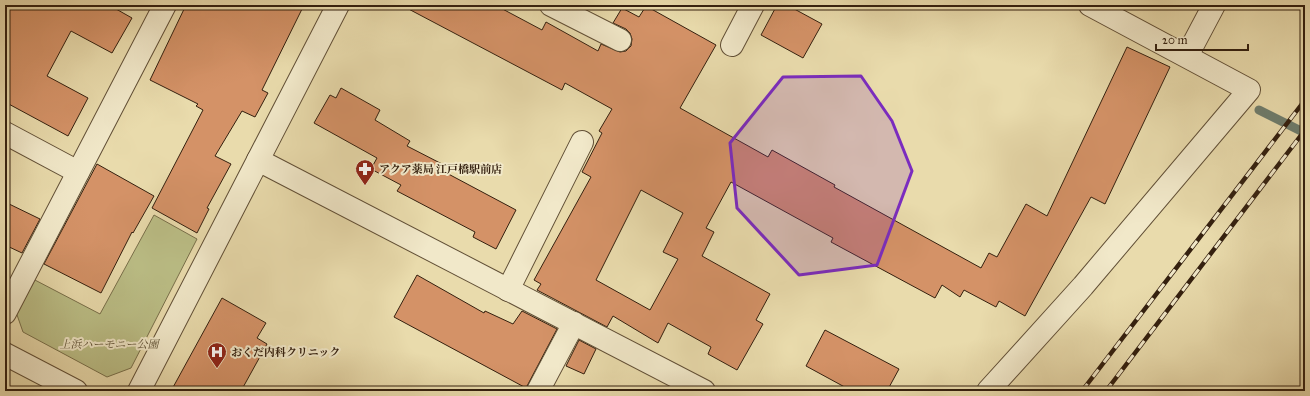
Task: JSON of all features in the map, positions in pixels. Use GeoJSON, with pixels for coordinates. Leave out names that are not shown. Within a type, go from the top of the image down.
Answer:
{"type":"FeatureCollection","features":[{"type":"Feature","properties":{"kind":"street"},"geometry":{"type":"LineString","coordinates":[[5,313],[166,5]]}},
{"type":"Feature","properties":{"kind":"street"},"geometry":{"type":"LineString","coordinates":[[139,391],[338,5]]}},
{"type":"Feature","properties":{"kind":"street"},"geometry":{"type":"LineString","coordinates":[[551,5],[620,40]]}},
{"type":"Feature","properties":{"kind":"street"},"geometry":{"type":"LineString","coordinates":[[732,44],[753,5]]}},
{"type":"Feature","properties":{"kind":"street"},"geometry":{"type":"LineString","coordinates":[[988,391],[1083,286],[1249,90],[1090,5]]}},
{"type":"Feature","properties":{"kind":"street"},"geometry":{"type":"LineString","coordinates":[[1187,56],[1214,5]]}},
{"type":"Feature","properties":{"kind":"street"},"geometry":{"type":"LineString","coordinates":[[5,133],[78,172]]}},
{"type":"Feature","properties":{"kind":"street"},"geometry":{"type":"LineString","coordinates":[[508,290],[582,142]]}},
{"type":"Feature","properties":{"kind":"street"},"geometry":{"type":"LineString","coordinates":[[258,160],[704,391]]}},
{"type":"Feature","properties":{"kind":"street"},"geometry":{"type":"LineString","coordinates":[[538,391],[574,324]]}},
{"type":"Feature","properties":{"kind":"street"},"geometry":{"type":"LineString","coordinates":[[5,354],[76,391]]}},
{"type":"Feature","properties":{"kind":"highlighted area"},"geometry":{"type":"Polygon","coordinates":[[[861,76],[892,121],[912,171],[877,265],[799,275],[737,208],[730,143],[783,77],[861,76]]]}},
{"type":"Feature","properties":{"kind":"green space","name":"上浜ハーモニー公園"},"geometry":{"type":"Polygon","coordinates":[[[154,215],[197,239],[131,368],[107,377],[23,332],[16,312],[33,279],[100,314],[154,215]]]}},
{"type":"Feature","properties":{"kind":"building"},"geometry":{"type":"Polygon","coordinates":[[[5,5],[109,5],[132,18],[112,53],[71,31],[47,76],[88,98],[68,136],[5,102],[5,5]]]}},
{"type":"Feature","properties":{"kind":"building"},"geometry":{"type":"Polygon","coordinates":[[[186,5],[304,5],[262,90],[268,93],[255,117],[242,111],[215,156],[231,164],[207,208],[209,209],[197,233],[152,208],[203,110],[196,106],[198,104],[150,80],[186,5]]]}},
{"type":"Feature","properties":{"kind":"building"},"geometry":{"type":"Polygon","coordinates":[[[401,5],[495,5],[542,30],[546,22],[598,51],[601,44],[620,52],[626,51],[631,46],[632,39],[630,33],[626,29],[613,23],[622,8],[639,17],[646,6],[716,45],[680,108],[768,157],[772,150],[835,185],[834,187],[981,268],[989,253],[997,257],[1026,204],[1047,216],[1127,47],[1170,67],[1105,204],[1091,197],[1025,316],[999,301],[996,307],[964,290],[960,297],[942,285],[935,298],[831,242],[833,238],[731,182],[706,228],[714,232],[702,256],[770,294],[756,320],[763,324],[737,370],[708,354],[711,347],[668,323],[658,343],[613,316],[607,327],[537,290],[541,284],[534,280],[591,177],[582,172],[602,133],[599,131],[612,109],[565,83],[562,90],[401,5]],[[641,190],[596,280],[650,310],[678,259],[663,252],[683,213],[641,190]]]}},
{"type":"Feature","properties":{"kind":"building"},"geometry":{"type":"Polygon","coordinates":[[[777,5],[787,5],[822,24],[803,58],[761,35],[777,5]]]}},
{"type":"Feature","properties":{"kind":"building"},"geometry":{"type":"Polygon","coordinates":[[[341,88],[380,110],[375,120],[410,141],[407,146],[442,164],[439,169],[516,210],[496,249],[473,237],[475,232],[397,191],[401,185],[371,169],[377,158],[314,123],[330,95],[336,98],[341,88]]]}},
{"type":"Feature","properties":{"kind":"building"},"geometry":{"type":"Polygon","coordinates":[[[97,164],[154,196],[133,233],[132,232],[101,293],[44,264],[97,164]]]}},
{"type":"Feature","properties":{"kind":"building"},"geometry":{"type":"Polygon","coordinates":[[[5,202],[40,219],[22,253],[5,245],[5,202]]]}},
{"type":"Feature","properties":{"kind":"building"},"geometry":{"type":"Polygon","coordinates":[[[417,275],[484,313],[485,311],[513,324],[522,311],[557,329],[526,388],[394,317],[417,275]]]}},
{"type":"Feature","properties":{"kind":"building"},"geometry":{"type":"Polygon","coordinates":[[[222,298],[266,323],[257,338],[267,344],[241,391],[171,391],[222,298]]]}},
{"type":"Feature","properties":{"kind":"building"},"geometry":{"type":"Polygon","coordinates":[[[825,330],[899,369],[887,391],[852,391],[806,366],[825,330]]]}},
{"type":"Feature","properties":{"kind":"building"},"geometry":{"type":"Polygon","coordinates":[[[579,340],[596,349],[584,374],[566,366],[579,340]]]}},
{"type":"Feature","properties":{"kind":"waterway"},"geometry":{"type":"LineString","coordinates":[[1259,110],[1305,133]]}},
{"type":"Feature","properties":{"kind":"railway"},"geometry":{"type":"LineString","coordinates":[[1082,391],[1305,100]]}},
{"type":"Feature","properties":{"kind":"railway"},"geometry":{"type":"LineString","coordinates":[[1106,391],[1305,130]]}},
{"type":"Feature","properties":{"kind":"place","name":"アクア薬局 江戸橋駅前店"},"geometry":{"type":"Point","coordinates":[365,186]}},
{"type":"Feature","properties":{"kind":"place","name":"おくだ内科クリニック"},"geometry":{"type":"Point","coordinates":[217,369]}}]}
